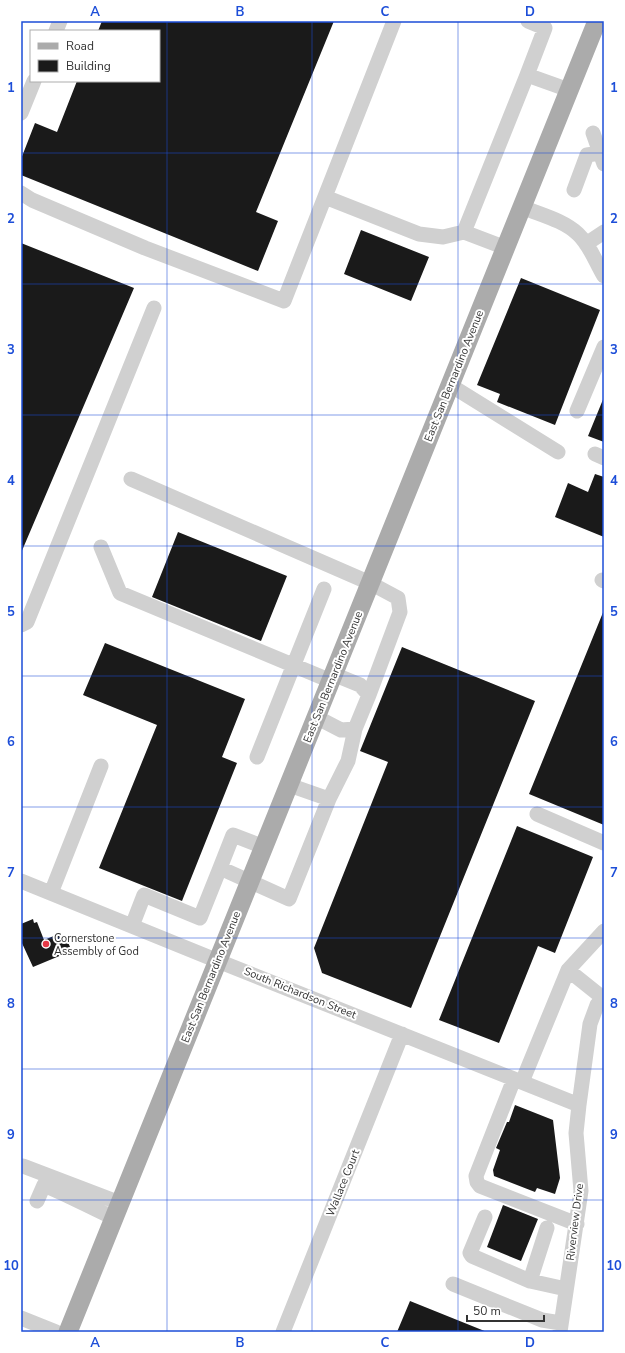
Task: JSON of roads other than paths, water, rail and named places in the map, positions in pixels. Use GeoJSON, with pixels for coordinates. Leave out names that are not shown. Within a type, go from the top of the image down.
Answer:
{"type":"FeatureCollection","features":[{"type":"Feature","properties":{"kind":"main road","name":"East San Bernardino Avenue"},"geometry":{"type":"LineString","coordinates":[[68,1332],[597,21]]}},
{"type":"Feature","properties":{"kind":"street"},"geometry":{"type":"LineString","coordinates":[[21,193],[37,203],[146,248],[284,301],[394,21]]}},
{"type":"Feature","properties":{"kind":"street"},"geometry":{"type":"LineString","coordinates":[[464,232],[546,28],[528,21]]}},
{"type":"Feature","properties":{"kind":"street"},"geometry":{"type":"LineString","coordinates":[[527,75],[569,90]]}},
{"type":"Feature","properties":{"kind":"street"},"geometry":{"type":"LineString","coordinates":[[21,113],[34,82]]}},
{"type":"Feature","properties":{"kind":"street"},"geometry":{"type":"LineString","coordinates":[[593,133],[602,158]]}},
{"type":"Feature","properties":{"kind":"street"},"geometry":{"type":"LineString","coordinates":[[574,190],[587,155],[602,158]]}},
{"type":"Feature","properties":{"kind":"street"},"geometry":{"type":"LineString","coordinates":[[325,197],[419,234],[443,237],[464,232],[506,248]]}},
{"type":"Feature","properties":{"kind":"street"},"geometry":{"type":"LineString","coordinates":[[522,207],[569,227],[579,235],[586,244],[604,276]]}},
{"type":"Feature","properties":{"kind":"street"},"geometry":{"type":"LineString","coordinates":[[586,244],[604,232]]}},
{"type":"Feature","properties":{"kind":"street"},"geometry":{"type":"LineString","coordinates":[[21,625],[27,622],[154,308]]}},
{"type":"Feature","properties":{"kind":"street"},"geometry":{"type":"LineString","coordinates":[[577,412],[604,347]]}},
{"type":"Feature","properties":{"kind":"street"},"geometry":{"type":"LineString","coordinates":[[450,385],[558,452]]}},
{"type":"Feature","properties":{"kind":"street"},"geometry":{"type":"LineString","coordinates":[[132,479],[370,583],[398,598],[400,612],[355,729],[348,761],[329,799],[289,899],[250,880],[220,868]]}},
{"type":"Feature","properties":{"kind":"street"},"geometry":{"type":"LineString","coordinates":[[101,547],[120,593],[292,665],[360,685],[368,695]]}},
{"type":"Feature","properties":{"kind":"street"},"geometry":{"type":"LineString","coordinates":[[257,757],[292,665],[324,589]]}},
{"type":"Feature","properties":{"kind":"street"},"geometry":{"type":"LineString","coordinates":[[316,717],[341,730],[355,729]]}},
{"type":"Feature","properties":{"kind":"street"},"geometry":{"type":"LineString","coordinates":[[51,893],[101,766]]}},
{"type":"Feature","properties":{"kind":"street"},"geometry":{"type":"LineString","coordinates":[[289,785],[329,799]]}},
{"type":"Feature","properties":{"kind":"street"},"geometry":{"type":"LineString","coordinates":[[537,814],[604,843]]}},
{"type":"Feature","properties":{"kind":"street"},"geometry":{"type":"LineString","coordinates":[[132,926],[144,894],[200,918],[233,835],[264,847]]}},
{"type":"Feature","properties":{"kind":"street","name":"South Richardson Street"},"geometry":{"type":"LineString","coordinates":[[21,881],[579,1105]]}},
{"type":"Feature","properties":{"kind":"street"},"geometry":{"type":"LineString","coordinates":[[576,1224],[480,1186],[477,1182],[476,1176],[568,970],[604,931]]}},
{"type":"Feature","properties":{"kind":"street"},"geometry":{"type":"LineString","coordinates":[[568,970],[604,998]]}},
{"type":"Feature","properties":{"kind":"street","name":"Riverview Drive"},"geometry":{"type":"LineString","coordinates":[[560,1327],[581,1190],[576,1133],[579,1105],[590,1024],[597,1005],[604,998]]}},
{"type":"Feature","properties":{"kind":"street","name":"Wallace Court"},"geometry":{"type":"LineString","coordinates":[[283,1332],[402,1034]]}},
{"type":"Feature","properties":{"kind":"street"},"geometry":{"type":"LineString","coordinates":[[23,1166],[117,1210]]}},
{"type":"Feature","properties":{"kind":"street"},"geometry":{"type":"LineString","coordinates":[[37,1201],[44,1185],[74,1197],[82,1203],[117,1210]]}},
{"type":"Feature","properties":{"kind":"street"},"geometry":{"type":"LineString","coordinates":[[485,1217],[470,1253],[472,1256],[530,1281],[566,1289]]}},
{"type":"Feature","properties":{"kind":"street"},"geometry":{"type":"LineString","coordinates":[[530,1281],[547,1228]]}},
{"type":"Feature","properties":{"kind":"street"},"geometry":{"type":"LineString","coordinates":[[453,1284],[560,1327]]}},
{"type":"Feature","properties":{"kind":"street"},"geometry":{"type":"LineString","coordinates":[[21,1318],[56,1332]]}},
{"type":"Feature","properties":{"kind":"place","name":"Cornerstone Assembly of God"},"geometry":{"type":"Point","coordinates":[46,944]}}]}
